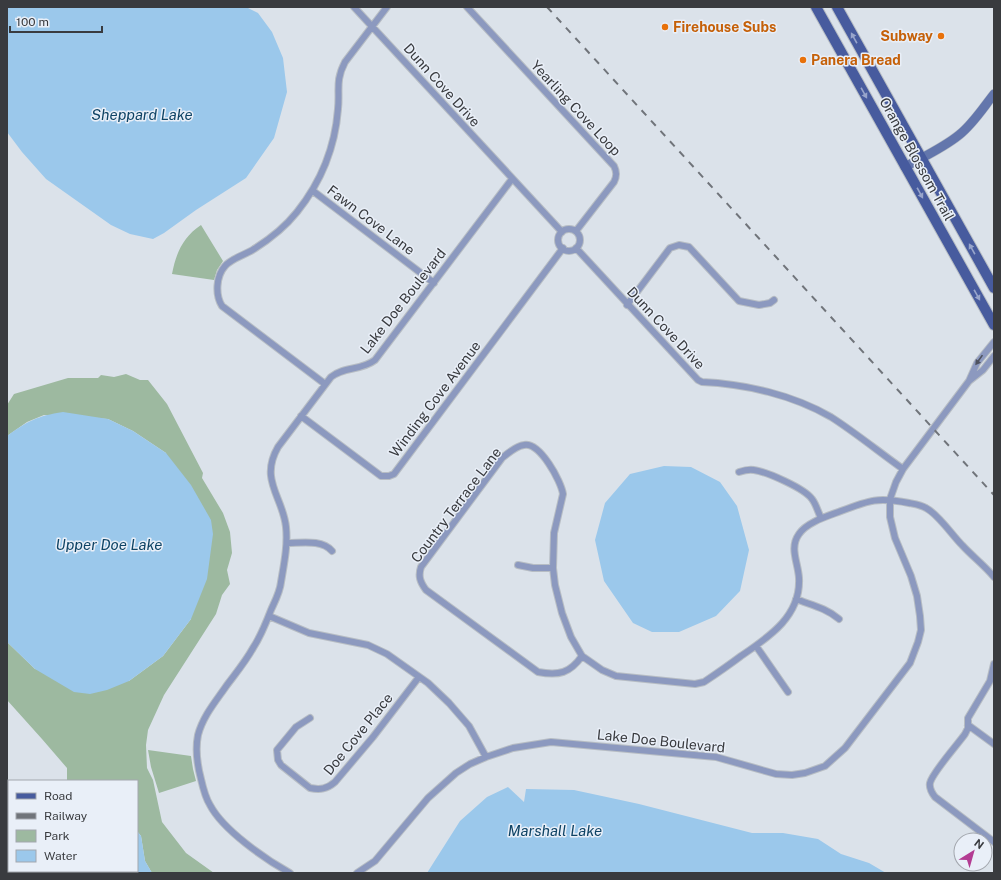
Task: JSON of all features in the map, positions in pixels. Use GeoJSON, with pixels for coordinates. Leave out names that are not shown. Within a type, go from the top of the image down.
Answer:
{"type":"FeatureCollection","features":[{"type":"Feature","properties":{"kind":"main road","name":"Orange Blossom Trail"},"geometry":{"type":"LineString","coordinates":[[816,7],[994,325]]}},
{"type":"Feature","properties":{"kind":"main road","name":"Orange Blossom Trail"},"geometry":{"type":"LineString","coordinates":[[837,7],[994,288]]}},
{"type":"Feature","properties":{"kind":"main road"},"geometry":{"type":"LineString","coordinates":[[985,309],[994,317]]}},
{"type":"Feature","properties":{"kind":"street","name":"Dunn Cove Drive"},"geometry":{"type":"LineString","coordinates":[[354,7],[562,232]]}},
{"type":"Feature","properties":{"kind":"street"},"geometry":{"type":"LineString","coordinates":[[325,384],[222,306],[218,301],[217,289],[224,267],[228,263],[253,250],[284,227],[313,191],[324,170],[336,130],[339,107],[339,78],[341,69],[388,7]]}},
{"type":"Feature","properties":{"kind":"street","name":"Yearling Cove Loop"},"geometry":{"type":"LineString","coordinates":[[467,7],[614,166],[616,170],[614,182],[576,231]]}},
{"type":"Feature","properties":{"kind":"street"},"geometry":{"type":"LineString","coordinates":[[905,167],[948,143],[960,134],[975,120],[994,94]]}},
{"type":"Feature","properties":{"kind":"street","name":"Lake Doe Boulevard"},"geometry":{"type":"LineString","coordinates":[[290,873],[276,865],[237,835],[218,817],[210,806],[203,790],[196,762],[198,736],[206,715],[252,650],[279,592],[287,543],[286,526],[272,483],[271,473],[276,451],[331,377],[339,371],[363,367],[374,360],[512,179]]}},
{"type":"Feature","properties":{"kind":"street","name":"Fawn Cove Lane"},"geometry":{"type":"LineString","coordinates":[[313,191],[434,283]]}},
{"type":"Feature","properties":{"kind":"street"},"geometry":{"type":"LineString","coordinates":[[570,229],[576,231],[580,240],[576,248],[569,250],[563,248],[559,242],[562,232],[570,229]]}},
{"type":"Feature","properties":{"kind":"street"},"geometry":{"type":"LineString","coordinates":[[627,305],[670,248],[679,245],[689,248],[739,301],[759,304],[770,303],[774,300]]}},
{"type":"Feature","properties":{"kind":"street","name":"Winding Cove Avenue"},"geometry":{"type":"LineString","coordinates":[[301,416],[381,476],[389,476],[394,474],[563,248]]}},
{"type":"Feature","properties":{"kind":"street","name":"Dunn Cove Drive"},"geometry":{"type":"LineString","coordinates":[[576,248],[627,305],[698,380],[702,382],[736,385],[762,391],[787,398],[811,408],[830,417],[903,469]]}},
{"type":"Feature","properties":{"kind":"street","name":"Lake Doe Boulevard"},"geometry":{"type":"LineString","coordinates":[[969,381],[976,363],[994,342]]}},
{"type":"Feature","properties":{"kind":"street","name":"Lake Doe Boulevard"},"geometry":{"type":"LineString","coordinates":[[357,873],[376,861],[428,798],[442,785],[470,764],[513,748],[551,742],[716,757],[776,774],[792,775],[805,774],[825,766],[845,748],[910,663],[918,642],[920,623],[917,596],[911,576],[895,538],[890,517],[890,499],[896,482],[903,469],[969,381],[983,370],[994,356]]}},
{"type":"Feature","properties":{"kind":"street","name":"Country Terrace Lane"},"geometry":{"type":"LineString","coordinates":[[553,568],[554,533],[556,517],[563,494],[562,488],[546,458],[532,447],[523,444],[502,458],[421,567],[419,574],[420,580],[426,590],[538,672],[555,674],[563,672],[570,668],[582,656]]}},
{"type":"Feature","properties":{"kind":"street"},"geometry":{"type":"LineString","coordinates":[[739,472],[748,469],[756,470],[782,479],[803,491],[812,499],[821,518]]}},
{"type":"Feature","properties":{"kind":"street"},"geometry":{"type":"LineString","coordinates":[[518,565],[533,568],[553,568],[564,620],[571,637],[582,656],[602,670],[616,676],[695,684],[704,682],[756,646],[784,623],[791,612],[799,588],[799,577],[794,555],[795,542],[799,534],[805,528],[821,518],[868,501],[890,499],[927,508],[966,550],[994,577]]}},
{"type":"Feature","properties":{"kind":"street"},"geometry":{"type":"LineString","coordinates":[[287,543],[322,544],[332,551]]}},
{"type":"Feature","properties":{"kind":"street"},"geometry":{"type":"LineString","coordinates":[[796,600],[822,608],[839,619]]}},
{"type":"Feature","properties":{"kind":"street"},"geometry":{"type":"LineString","coordinates":[[269,616],[309,633],[378,648],[419,676],[437,691],[459,714],[475,736],[486,757]]}},
{"type":"Feature","properties":{"kind":"street"},"geometry":{"type":"LineString","coordinates":[[756,646],[788,692]]}},
{"type":"Feature","properties":{"kind":"street"},"geometry":{"type":"LineString","coordinates":[[994,664],[990,681],[968,718],[968,725],[965,734],[930,782],[930,788],[935,797],[994,842]]}},
{"type":"Feature","properties":{"kind":"street","name":"Doe Cove Place"},"geometry":{"type":"LineString","coordinates":[[310,718],[296,727],[277,750],[278,760],[281,765],[310,788],[327,788],[335,782],[374,737],[419,676]]}},
{"type":"Feature","properties":{"kind":"street"},"geometry":{"type":"LineString","coordinates":[[968,725],[994,744]]}},
{"type":"Feature","properties":{"kind":"green space"},"geometry":{"type":"Polygon","coordinates":[[[201,225],[223,261],[217,270],[214,280],[172,274],[181,246],[189,235],[201,225]]]}},
{"type":"Feature","properties":{"kind":"green space"},"geometry":{"type":"Polygon","coordinates":[[[126,374],[140,380],[148,380],[167,404],[203,473],[202,478],[223,513],[230,532],[232,553],[227,570],[230,584],[222,595],[216,614],[164,695],[148,730],[146,745],[147,768],[153,780],[162,822],[186,853],[214,873],[152,873],[145,861],[141,836],[138,832],[138,780],[67,780],[67,768],[7,700],[7,642],[35,669],[129,681],[163,656],[191,619],[166,453],[133,431],[108,419],[44,415],[27,422],[7,436],[7,405],[14,394],[68,378],[98,378],[101,375],[114,377],[126,374]]]}},
{"type":"Feature","properties":{"kind":"green space"},"geometry":{"type":"Polygon","coordinates":[[[148,750],[191,756],[196,781],[159,793],[151,767],[148,750]]]}},
{"type":"Feature","properties":{"kind":"water","name":"Sheppard Lake"},"geometry":{"type":"Polygon","coordinates":[[[7,7],[246,7],[258,13],[272,32],[283,58],[287,92],[274,138],[246,178],[153,239],[130,234],[111,225],[46,179],[22,152],[7,132],[7,7]]]}},
{"type":"Feature","properties":{"kind":"water","name":"Upper Doe Lake"},"geometry":{"type":"Polygon","coordinates":[[[63,412],[108,419],[133,431],[166,453],[191,485],[211,520],[213,534],[207,579],[191,619],[163,656],[129,681],[107,690],[90,694],[74,692],[35,669],[7,642],[7,436],[33,420],[46,415],[63,412]]]}},
{"type":"Feature","properties":{"kind":"water"},"geometry":{"type":"Polygon","coordinates":[[[664,466],[691,467],[720,482],[737,506],[749,550],[740,591],[716,616],[679,632],[652,632],[633,623],[604,581],[595,540],[605,503],[630,474],[664,466]]]}},
{"type":"Feature","properties":{"kind":"water","name":"Marshall Lake"},"geometry":{"type":"Polygon","coordinates":[[[508,787],[524,802],[526,789],[574,790],[639,804],[752,833],[783,833],[818,839],[841,854],[869,863],[886,873],[427,873],[460,821],[487,797],[508,787]]]}},
{"type":"Feature","properties":{"kind":"water"},"geometry":{"type":"Polygon","coordinates":[[[138,832],[141,836],[145,861],[152,873],[61,873],[138,872],[138,832]]]}},
{"type":"Feature","properties":{"kind":"railway"},"geometry":{"type":"LineString","coordinates":[[547,7],[994,495]]}},
{"type":"Feature","properties":{"kind":"place","name":"Firehouse Subs"},"geometry":{"type":"Point","coordinates":[665,27]}},
{"type":"Feature","properties":{"kind":"place","name":"Subway"},"geometry":{"type":"Point","coordinates":[941,36]}},
{"type":"Feature","properties":{"kind":"place","name":"Panera Bread"},"geometry":{"type":"Point","coordinates":[803,60]}}]}
